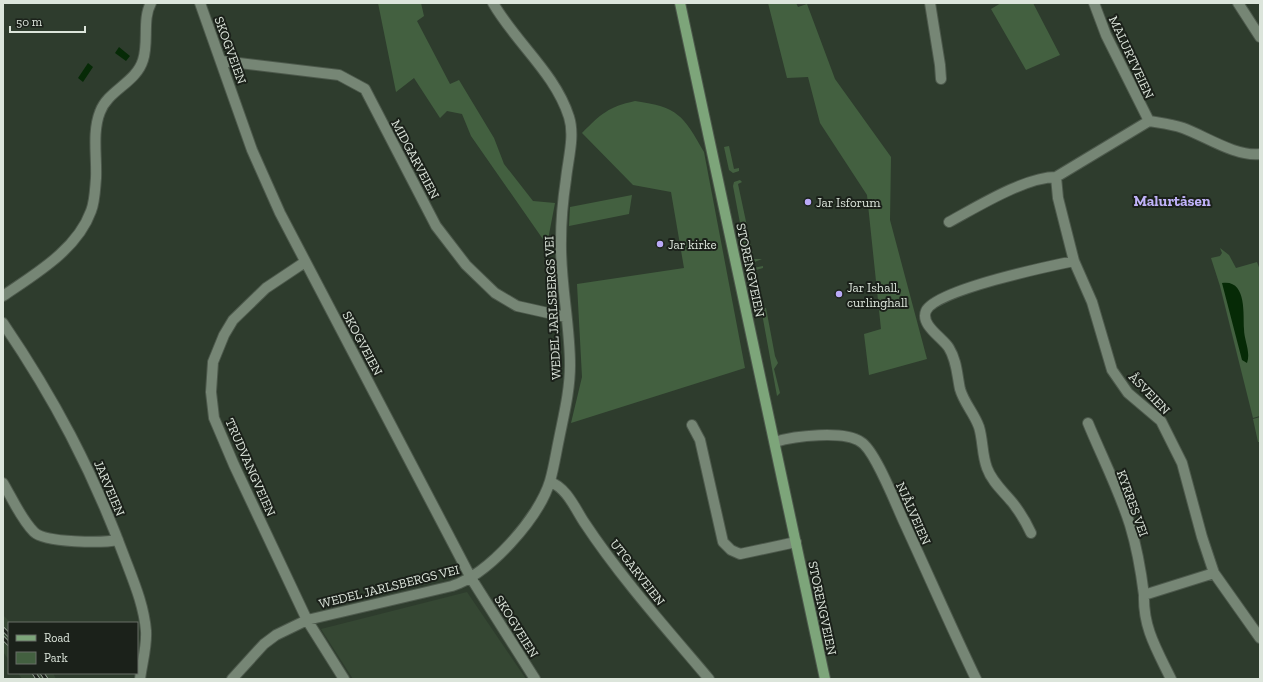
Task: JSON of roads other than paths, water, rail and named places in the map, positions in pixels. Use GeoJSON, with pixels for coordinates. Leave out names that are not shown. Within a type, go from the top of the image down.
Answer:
{"type":"FeatureCollection","features":[{"type":"Feature","properties":{"kind":"main road","name":"STORENGVEIEN"},"geometry":{"type":"LineString","coordinates":[[680,3],[825,679]]}},
{"type":"Feature","properties":{"kind":"street"},"geometry":{"type":"LineString","coordinates":[[3,296],[52,260],[69,244],[84,225],[91,211],[96,177],[96,124],[100,111],[106,102],[139,71],[146,46],[147,22],[151,3]]}},
{"type":"Feature","properties":{"kind":"street","name":"SKOGVEIEN"},"geometry":{"type":"LineString","coordinates":[[200,3],[222,61],[252,150],[280,213],[471,578],[535,679]]}},
{"type":"Feature","properties":{"kind":"street","name":"WEDEL JARLSBERGS VEI"},"geometry":{"type":"LineString","coordinates":[[232,679],[264,644],[276,634],[307,620],[452,586],[471,578],[487,567],[514,538],[532,515],[550,482],[570,386],[570,364],[561,242],[562,216],[572,135],[569,118],[552,83],[493,3]]}},
{"type":"Feature","properties":{"kind":"street"},"geometry":{"type":"LineString","coordinates":[[930,3],[941,79]]}},
{"type":"Feature","properties":{"kind":"street","name":"MALURTVEIEN"},"geometry":{"type":"LineString","coordinates":[[1094,3],[1109,42],[1149,121]]}},
{"type":"Feature","properties":{"kind":"street"},"geometry":{"type":"LineString","coordinates":[[1238,3],[1260,36]]}},
{"type":"Feature","properties":{"kind":"street","name":"MIDGARVEIEN"},"geometry":{"type":"LineString","coordinates":[[222,61],[339,75],[365,89],[436,226],[466,265],[495,293],[516,306],[566,317]]}},
{"type":"Feature","properties":{"kind":"street"},"geometry":{"type":"LineString","coordinates":[[949,222],[1020,186],[1042,177],[1056,177],[1149,121],[1183,128],[1226,147],[1245,153],[1260,154]]}},
{"type":"Feature","properties":{"kind":"street","name":"ÅSVEIEN"},"geometry":{"type":"LineString","coordinates":[[1056,177],[1058,198],[1074,261],[1092,302],[1112,370],[1128,393],[1161,421],[1182,463],[1202,537],[1214,573],[1260,638]]}},
{"type":"Feature","properties":{"kind":"street"},"geometry":{"type":"LineString","coordinates":[[1031,533],[1022,515],[993,480],[987,469],[981,432],[977,420],[963,398],[955,360],[949,347],[931,329],[925,316],[929,306],[934,302],[957,293],[1023,272],[1074,261]]}},
{"type":"Feature","properties":{"kind":"street","name":"TRUDVANGVEIEN"},"geometry":{"type":"LineString","coordinates":[[305,262],[266,288],[233,320],[224,335],[213,362],[210,392],[214,418],[233,462],[307,620],[344,679]]}},
{"type":"Feature","properties":{"kind":"street","name":"JARVEIEN"},"geometry":{"type":"LineString","coordinates":[[3,323],[59,411],[81,454],[118,540],[139,596],[145,622],[146,644],[140,679]]}},
{"type":"Feature","properties":{"kind":"street","name":"KYRRES VEI"},"geometry":{"type":"LineString","coordinates":[[1088,423],[1119,495],[1130,526],[1144,595],[1145,622],[1150,636],[1171,679]]}},
{"type":"Feature","properties":{"kind":"street"},"geometry":{"type":"LineString","coordinates":[[692,425],[700,440],[723,542],[731,550],[740,554],[796,542]]}},
{"type":"Feature","properties":{"kind":"street","name":"NJÅLVEIEN"},"geometry":{"type":"LineString","coordinates":[[775,442],[804,437],[841,436],[853,438],[862,442],[868,448],[890,491],[976,679]]}},
{"type":"Feature","properties":{"kind":"street","name":"UTGARVEIEN"},"geometry":{"type":"LineString","coordinates":[[550,482],[558,485],[567,495],[608,557],[709,679]]}},
{"type":"Feature","properties":{"kind":"street"},"geometry":{"type":"LineString","coordinates":[[3,483],[27,522],[38,535],[49,538],[96,542],[118,540]]}},
{"type":"Feature","properties":{"kind":"street"},"geometry":{"type":"LineString","coordinates":[[1144,595],[1214,573]]}},
{"type":"Feature","properties":{"kind":"railway"},"geometry":{"type":"LineString","coordinates":[[3,629],[8,634]]}},
{"type":"Feature","properties":{"kind":"railway"},"geometry":{"type":"LineString","coordinates":[[3,638],[8,643]]}},
{"type":"Feature","properties":{"kind":"railway"},"geometry":{"type":"LineString","coordinates":[[35,674],[38,679]]}},
{"type":"Feature","properties":{"kind":"railway"},"geometry":{"type":"LineString","coordinates":[[43,674],[46,679]]}},
{"type":"Feature","properties":{"kind":"place","name":"Jar Isforum"},"geometry":{"type":"Point","coordinates":[808,202]}},
{"type":"Feature","properties":{"kind":"place","name":"Jar kirke"},"geometry":{"type":"Point","coordinates":[660,244]}},
{"type":"Feature","properties":{"kind":"place","name":"Jar Ishall, curlinghall"},"geometry":{"type":"Point","coordinates":[839,294]}},
{"type":"Feature","properties":{"kind":"district","name":"Malurtåsen"},"geometry":{"type":"Point","coordinates":[1172,201]}}]}
